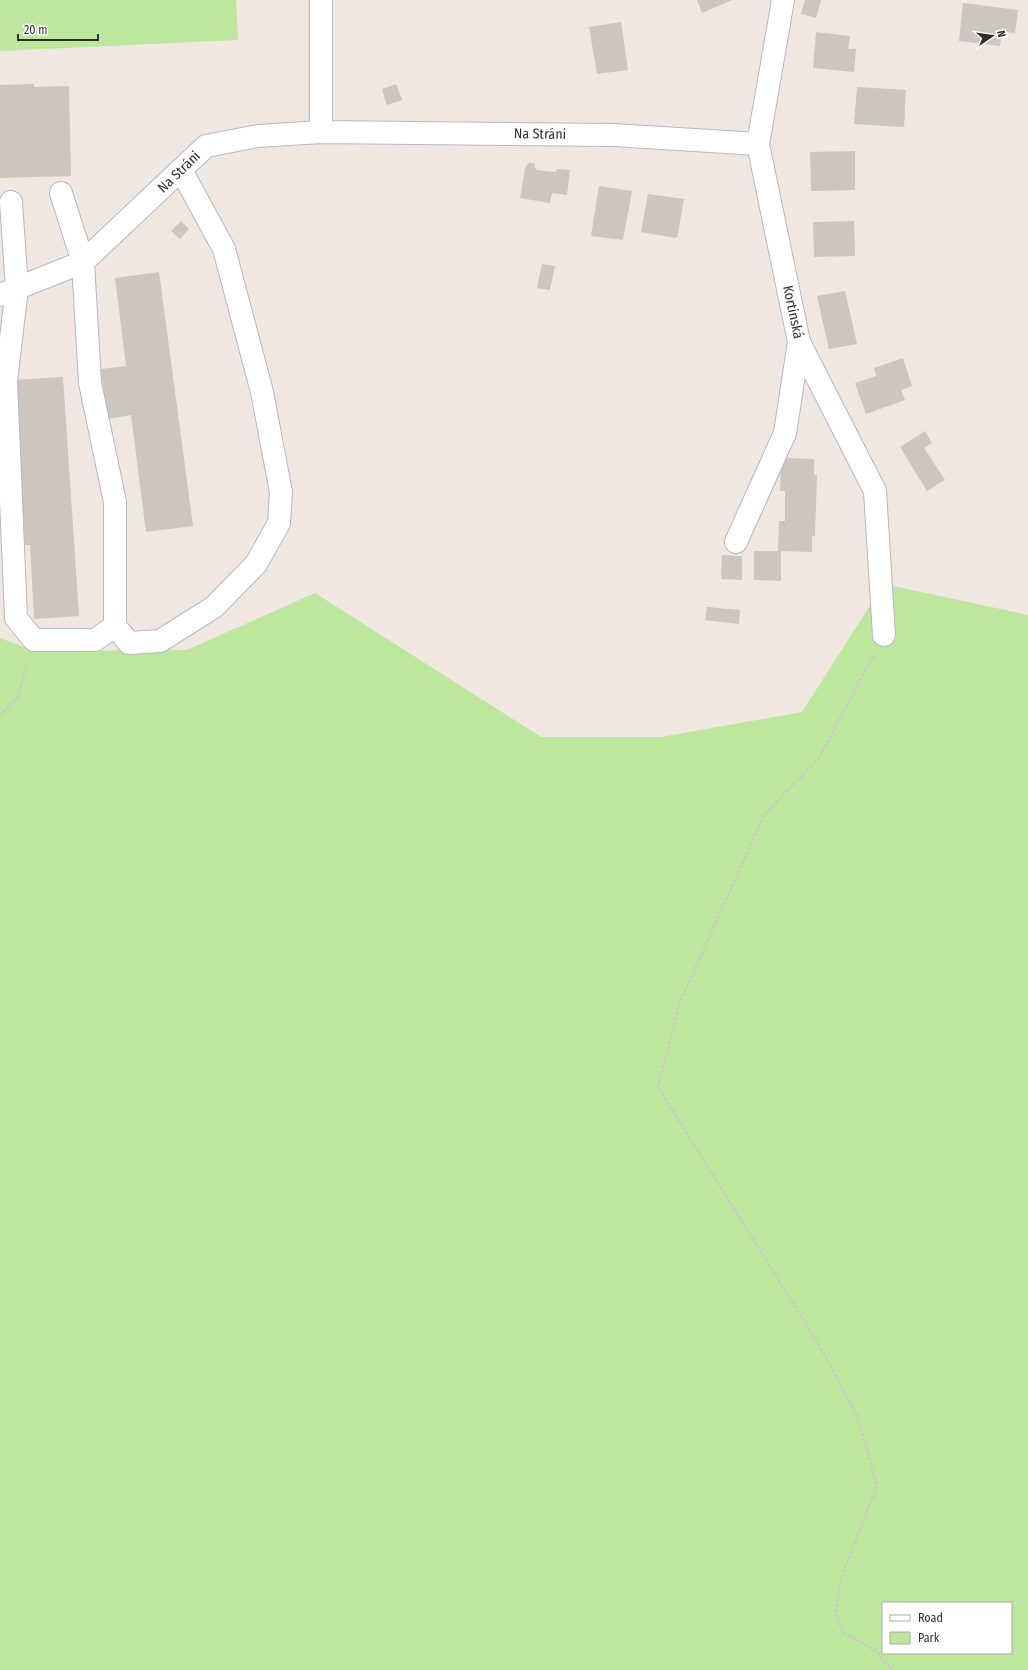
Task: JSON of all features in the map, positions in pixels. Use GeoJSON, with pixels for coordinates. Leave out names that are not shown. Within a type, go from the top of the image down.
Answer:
{"type":"FeatureCollection","features":[{"type":"Feature","properties":{"kind":"street"},"geometry":{"type":"LineString","coordinates":[[321,0],[321,132]]}},
{"type":"Feature","properties":{"kind":"street","name":"Kortinská"},"geometry":{"type":"LineString","coordinates":[[783,0],[758,144],[799,342],[875,491],[884,635]]}},
{"type":"Feature","properties":{"kind":"street","name":"Na Stráni"},"geometry":{"type":"LineString","coordinates":[[83,262],[206,146],[258,136],[321,132],[614,135],[758,144]]}},
{"type":"Feature","properties":{"kind":"street"},"geometry":{"type":"LineString","coordinates":[[61,193],[83,262],[90,383],[115,502],[115,626],[128,643],[160,641],[214,607],[256,564],[279,523],[281,492],[262,392],[224,249],[181,170]]}},
{"type":"Feature","properties":{"kind":"street"},"geometry":{"type":"LineString","coordinates":[[11,202],[6,381],[16,618],[34,640],[95,640],[115,626]]}},
{"type":"Feature","properties":{"kind":"street"},"geometry":{"type":"LineString","coordinates":[[8,292],[83,262]]}},
{"type":"Feature","properties":{"kind":"street"},"geometry":{"type":"LineString","coordinates":[[736,542],[785,433],[799,342]]}},
{"type":"Feature","properties":{"kind":"path"},"geometry":{"type":"LineString","coordinates":[[884,635],[819,758],[764,815],[680,1002],[658,1087],[822,1350],[858,1418],[877,1486],[840,1581],[836,1617],[843,1632],[876,1651],[892,1670]]}},
{"type":"Feature","properties":{"kind":"path"},"geometry":{"type":"LineString","coordinates":[[0,716],[18,696],[34,640]]}},
{"type":"Feature","properties":{"kind":"green space"},"geometry":{"type":"Polygon","coordinates":[[[0,0],[236,0],[238,40],[0,51],[0,0]]]}},
{"type":"Feature","properties":{"kind":"green space"},"geometry":{"type":"Polygon","coordinates":[[[884,584],[1028,615],[1028,1670],[0,1670],[0,638],[34,651],[187,650],[315,593],[541,737],[661,737],[802,712],[884,584]]]}},
{"type":"Feature","properties":{"kind":"building"},"geometry":{"type":"Polygon","coordinates":[[[697,0],[732,0],[702,13],[697,0]]]}},
{"type":"Feature","properties":{"kind":"building"},"geometry":{"type":"Polygon","coordinates":[[[805,0],[821,0],[816,18],[801,14],[805,0]]]}},
{"type":"Feature","properties":{"kind":"building"},"geometry":{"type":"Polygon","coordinates":[[[963,3],[1018,10],[1015,33],[1002,31],[1000,46],[959,41],[963,3]]]}},
{"type":"Feature","properties":{"kind":"building"},"geometry":{"type":"Polygon","coordinates":[[[621,22],[628,70],[597,74],[589,27],[621,22]]]}},
{"type":"Feature","properties":{"kind":"building"},"geometry":{"type":"Polygon","coordinates":[[[816,32],[850,36],[848,49],[856,49],[854,72],[813,68],[816,32]]]}},
{"type":"Feature","properties":{"kind":"building"},"geometry":{"type":"Polygon","coordinates":[[[34,84],[34,87],[69,86],[71,176],[0,178],[0,85],[34,84]]]}},
{"type":"Feature","properties":{"kind":"building"},"geometry":{"type":"Polygon","coordinates":[[[396,84],[402,100],[387,105],[382,89],[396,84]]]}},
{"type":"Feature","properties":{"kind":"building"},"geometry":{"type":"Polygon","coordinates":[[[857,87],[906,90],[904,127],[854,124],[857,87]]]}},
{"type":"Feature","properties":{"kind":"building"},"geometry":{"type":"Polygon","coordinates":[[[855,151],[855,190],[811,191],[810,152],[855,151]]]}},
{"type":"Feature","properties":{"kind":"building"},"geometry":{"type":"Polygon","coordinates":[[[529,163],[534,163],[536,170],[556,172],[557,169],[570,170],[567,195],[552,193],[550,203],[520,198],[525,168],[529,163]]]}},
{"type":"Feature","properties":{"kind":"building"},"geometry":{"type":"Polygon","coordinates":[[[599,186],[632,191],[623,240],[591,236],[599,186]]]}},
{"type":"Feature","properties":{"kind":"building"},"geometry":{"type":"Polygon","coordinates":[[[648,194],[684,199],[677,238],[641,232],[648,194]]]}},
{"type":"Feature","properties":{"kind":"building"},"geometry":{"type":"Polygon","coordinates":[[[181,221],[189,229],[180,239],[171,231],[181,221]]]}},
{"type":"Feature","properties":{"kind":"building"},"geometry":{"type":"Polygon","coordinates":[[[854,221],[855,256],[814,257],[813,222],[854,221]]]}},
{"type":"Feature","properties":{"kind":"building"},"geometry":{"type":"Polygon","coordinates":[[[542,264],[555,266],[550,290],[537,288],[542,264]]]}},
{"type":"Feature","properties":{"kind":"building"},"geometry":{"type":"Polygon","coordinates":[[[159,272],[193,526],[146,532],[131,415],[107,419],[101,369],[126,366],[115,278],[159,272]]]}},
{"type":"Feature","properties":{"kind":"building"},"geometry":{"type":"Polygon","coordinates":[[[845,291],[857,344],[829,349],[817,296],[845,291]]]}},
{"type":"Feature","properties":{"kind":"building"},"geometry":{"type":"Polygon","coordinates":[[[903,358],[912,386],[901,390],[905,400],[866,414],[855,383],[876,376],[874,368],[903,358]]]}},
{"type":"Feature","properties":{"kind":"building"},"geometry":{"type":"Polygon","coordinates":[[[63,377],[79,616],[34,619],[30,545],[25,545],[15,380],[63,377]]]}},
{"type":"Feature","properties":{"kind":"building"},"geometry":{"type":"Polygon","coordinates":[[[925,431],[932,443],[924,448],[945,480],[927,491],[900,447],[925,431]]]}},
{"type":"Feature","properties":{"kind":"building"},"geometry":{"type":"Polygon","coordinates":[[[781,458],[814,459],[814,475],[817,475],[815,536],[812,536],[812,552],[781,551],[781,581],[754,580],[754,551],[778,551],[779,521],[785,521],[785,491],[780,491],[781,458]]]}},
{"type":"Feature","properties":{"kind":"building"},"geometry":{"type":"Polygon","coordinates":[[[722,555],[742,556],[742,580],[721,579],[722,555]]]}},
{"type":"Feature","properties":{"kind":"building"},"geometry":{"type":"Polygon","coordinates":[[[707,607],[740,610],[739,624],[705,620],[707,607]]]}}]}
